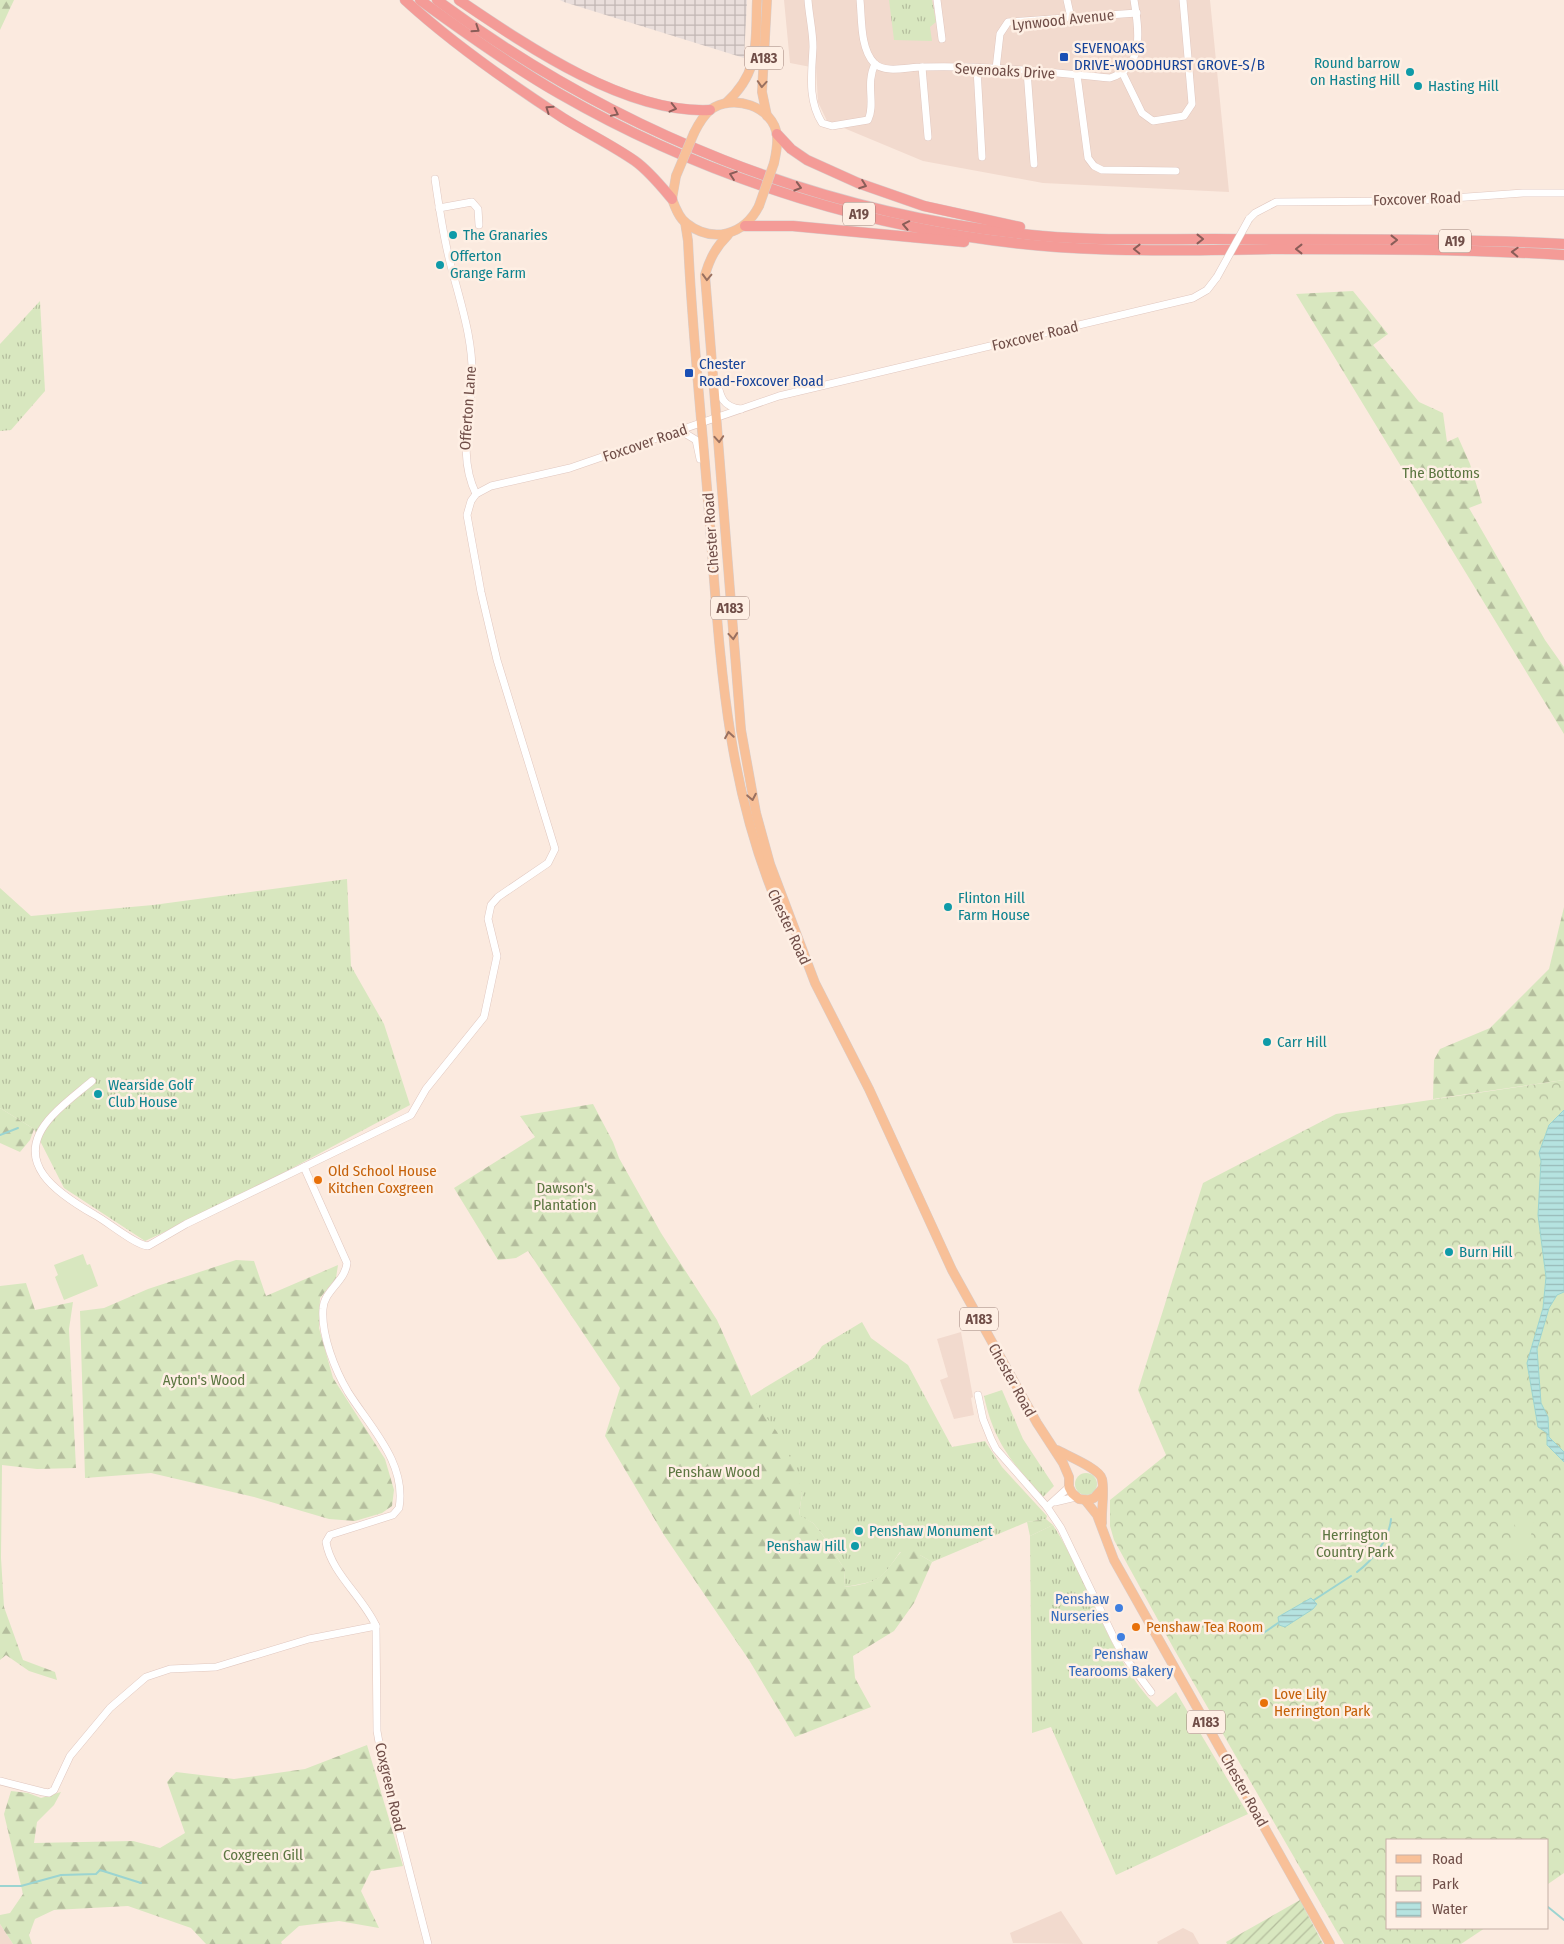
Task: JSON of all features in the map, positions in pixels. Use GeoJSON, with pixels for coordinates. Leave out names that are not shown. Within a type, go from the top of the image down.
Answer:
{"type":"FeatureCollection","features":[{"type":"Feature","properties":{"kind":"highway"},"geometry":{"type":"LineString","coordinates":[[406,0],[435,26],[515,85],[564,119],[636,162],[656,180],[672,199]]}},
{"type":"Feature","properties":{"kind":"highway","name":"A19"},"geometry":{"type":"LineString","coordinates":[[420,0],[470,37],[561,94],[644,138],[719,170],[788,194],[889,222],[965,236],[1060,247],[1194,250],[1401,249],[1564,256]]}},
{"type":"Feature","properties":{"kind":"highway","name":"A19"},"geometry":{"type":"LineString","coordinates":[[437,0],[506,49],[595,103],[653,131],[723,161],[792,185],[892,212],[984,229],[1044,236],[1564,244]]}},
{"type":"Feature","properties":{"kind":"highway"},"geometry":{"type":"LineString","coordinates":[[459,0],[518,40],[594,81],[643,100],[679,110],[710,110]]}},
{"type":"Feature","properties":{"kind":"highway","name":"A19"},"geometry":{"type":"LineString","coordinates":[[777,134],[791,149],[807,160],[858,183],[924,206],[1010,225],[1104,238]]}},
{"type":"Feature","properties":{"kind":"highway"},"geometry":{"type":"LineString","coordinates":[[745,226],[793,226],[1016,247],[1060,247]]}},
{"type":"Feature","properties":{"kind":"main road","name":"A183"},"geometry":{"type":"LineString","coordinates":[[726,103],[744,86],[752,67],[757,0]]}},
{"type":"Feature","properties":{"kind":"main road","name":"A183"},"geometry":{"type":"LineString","coordinates":[[767,0],[762,92],[767,116]]}},
{"type":"Feature","properties":{"kind":"main road"},"geometry":{"type":"LineString","coordinates":[[726,103],[750,104],[767,116],[777,134],[774,163],[759,206],[745,226],[728,235],[715,235],[697,230],[685,222],[672,199],[676,176],[694,133],[710,110],[726,103]]}},
{"type":"Feature","properties":{"kind":"main road","name":"Chester Road"},"geometry":{"type":"LineString","coordinates":[[685,222],[720,658],[733,756],[746,813],[763,867],[788,930],[870,1089],[952,1270],[1037,1423],[1054,1448],[1088,1466]]}},
{"type":"Feature","properties":{"kind":"main road","name":"Chester Road"},"geometry":{"type":"LineString","coordinates":[[728,235],[709,260],[705,275],[718,418],[730,603],[745,759],[756,813],[770,864],[814,978]]}},
{"type":"Feature","properties":{"kind":"main road","name":"A183"},"geometry":{"type":"LineString","coordinates":[[1054,1448],[1069,1482]]}},
{"type":"Feature","properties":{"kind":"main road"},"geometry":{"type":"LineString","coordinates":[[1088,1466],[1095,1469],[1100,1475],[1102,1489],[1094,1498],[1081,1499],[1069,1482],[1075,1470],[1088,1466]]}},
{"type":"Feature","properties":{"kind":"main road","name":"Chester Road"},"geometry":{"type":"LineString","coordinates":[[1102,1489],[1103,1528]]}},
{"type":"Feature","properties":{"kind":"main road","name":"Chester Road"},"geometry":{"type":"LineString","coordinates":[[1081,1499],[1093,1510],[1103,1528],[1114,1560],[1330,1944]]}},
{"type":"Feature","properties":{"kind":"street"},"geometry":{"type":"LineString","coordinates":[[808,0],[813,46],[810,81],[818,116],[822,123],[832,126],[868,120],[871,109],[870,74],[874,64],[864,42],[860,0]]}},
{"type":"Feature","properties":{"kind":"street"},"geometry":{"type":"LineString","coordinates":[[937,0],[942,39]]}},
{"type":"Feature","properties":{"kind":"street"},"geometry":{"type":"LineString","coordinates":[[1067,0],[1071,18]]}},
{"type":"Feature","properties":{"kind":"street"},"geometry":{"type":"LineString","coordinates":[[1134,0],[1137,52],[1132,65],[1123,74],[1142,113],[1152,121],[1184,116],[1192,104],[1182,0]]}},
{"type":"Feature","properties":{"kind":"street","name":"Lynwood Avenue"},"geometry":{"type":"LineString","coordinates":[[996,69],[1000,34],[1008,22],[1136,13]]}},
{"type":"Feature","properties":{"kind":"street","name":"Sevenoaks Drive"},"geometry":{"type":"LineString","coordinates":[[874,64],[896,69],[922,67],[996,69],[1110,78],[1123,74]]}},
{"type":"Feature","properties":{"kind":"street"},"geometry":{"type":"LineString","coordinates":[[922,67],[928,138]]}},
{"type":"Feature","properties":{"kind":"street"},"geometry":{"type":"LineString","coordinates":[[977,69],[982,157]]}},
{"type":"Feature","properties":{"kind":"street"},"geometry":{"type":"LineString","coordinates":[[1027,71],[1034,164]]}},
{"type":"Feature","properties":{"kind":"street"},"geometry":{"type":"LineString","coordinates":[[1077,75],[1088,158],[1094,166],[1102,170],[1176,171]]}},
{"type":"Feature","properties":{"kind":"street"},"geometry":{"type":"LineString","coordinates":[[435,180],[439,208],[472,202],[478,209],[479,225]]}},
{"type":"Feature","properties":{"kind":"street","name":"Foxcover Road"},"geometry":{"type":"LineString","coordinates":[[476,494],[491,486],[570,468],[780,396],[1194,298],[1208,290],[1255,213],[1276,202],[1411,201],[1523,193],[1564,193]]}},
{"type":"Feature","properties":{"kind":"street","name":"Offerton Lane"},"geometry":{"type":"LineString","coordinates":[[439,208],[450,263],[471,347],[472,381],[465,448],[466,465],[476,494]]}},
{"type":"Feature","properties":{"kind":"street"},"geometry":{"type":"LineString","coordinates":[[712,351],[722,400],[730,406],[743,409]]}},
{"type":"Feature","properties":{"kind":"street"},"geometry":{"type":"LineString","coordinates":[[681,431],[691,436],[698,444],[709,512]]}},
{"type":"Feature","properties":{"kind":"street"},"geometry":{"type":"LineString","coordinates":[[92,1081],[52,1117],[40,1135],[36,1159],[39,1172],[50,1184],[84,1208],[145,1246],[405,1118],[415,1110],[426,1089],[484,1017],[496,956],[488,919],[491,905],[498,896],[548,863],[554,853],[555,844],[497,660],[467,515],[471,501],[476,494]]}},
{"type":"Feature","properties":{"kind":"street"},"geometry":{"type":"LineString","coordinates":[[0,1781],[48,1793],[54,1790],[70,1756],[110,1708],[146,1677],[159,1671],[216,1667],[309,1639],[376,1626],[371,1614],[340,1571],[326,1542],[330,1535],[392,1515],[399,1508],[399,1490],[393,1463],[383,1442],[349,1392],[331,1354],[323,1309],[328,1294],[344,1276],[347,1263],[304,1168]]}},
{"type":"Feature","properties":{"kind":"street"},"geometry":{"type":"LineString","coordinates":[[978,1395],[986,1428],[996,1448],[1047,1507],[1070,1543],[1122,1653],[1151,1692]]}},
{"type":"Feature","properties":{"kind":"street"},"geometry":{"type":"LineString","coordinates":[[1047,1507],[1054,1502],[1069,1482]]}},
{"type":"Feature","properties":{"kind":"street"},"geometry":{"type":"LineString","coordinates":[[1054,1502],[1081,1499]]}},
{"type":"Feature","properties":{"kind":"street","name":"Coxgreen Road"},"geometry":{"type":"LineString","coordinates":[[376,1626],[377,1731],[385,1776],[428,1944]]}},
{"type":"Feature","properties":{"kind":"shaded area"},"geometry":{"type":"Polygon","coordinates":[[[560,0],[747,0],[744,58],[564,2],[560,0]]]}},
{"type":"Feature","properties":{"kind":"shaded area"},"geometry":{"type":"Polygon","coordinates":[[[784,0],[1210,0],[1229,192],[1043,183],[923,161],[827,121],[818,102],[816,68],[790,63],[784,0]]]}},
{"type":"Feature","properties":{"kind":"shaded area"},"geometry":{"type":"Polygon","coordinates":[[[961,1332],[973,1397],[971,1398],[974,1415],[954,1419],[940,1380],[948,1377],[937,1339],[961,1332]]]}},
{"type":"Feature","properties":{"kind":"shaded area"},"geometry":{"type":"Polygon","coordinates":[[[1061,1911],[1083,1944],[1013,1943],[1010,1933],[1061,1911]]]}},
{"type":"Feature","properties":{"kind":"shaded area"},"geometry":{"type":"Polygon","coordinates":[[[0,1924],[13,1944],[0,1944],[0,1924]]]}},
{"type":"Feature","properties":{"kind":"shaded area"},"geometry":{"type":"Polygon","coordinates":[[[1183,1928],[1193,1933],[1199,1944],[1158,1944],[1157,1942],[1183,1928]]]}},
{"type":"Feature","properties":{"kind":"green space"},"geometry":{"type":"Polygon","coordinates":[[[0,0],[14,0],[0,30],[0,0]]]}},
{"type":"Feature","properties":{"kind":"green space"},"geometry":{"type":"Polygon","coordinates":[[[889,0],[932,0],[936,22],[930,27],[932,41],[894,40],[889,0]]]}},
{"type":"Feature","properties":{"kind":"green space","name":"The Bottoms"},"geometry":{"type":"Polygon","coordinates":[[[1353,291],[1388,334],[1373,345],[1419,402],[1443,413],[1447,442],[1458,437],[1470,464],[1482,503],[1469,508],[1545,640],[1564,667],[1564,734],[1296,294],[1353,291]]]}},
{"type":"Feature","properties":{"kind":"green space"},"geometry":{"type":"Polygon","coordinates":[[[40,301],[45,391],[11,430],[0,431],[0,344],[40,301]]]}},
{"type":"Feature","properties":{"kind":"green space"},"geometry":{"type":"Polygon","coordinates":[[[347,879],[351,966],[384,1024],[410,1105],[229,1202],[145,1241],[64,1188],[34,1129],[0,1108],[0,888],[31,916],[153,905],[347,879]]]}},
{"type":"Feature","properties":{"kind":"green space"},"geometry":{"type":"Polygon","coordinates":[[[1564,907],[1564,1080],[1433,1099],[1434,1060],[1440,1049],[1490,1028],[1549,969],[1564,907]]]}},
{"type":"Feature","properties":{"kind":"green space","name":"Herrington Country Park"},"geometry":{"type":"Polygon","coordinates":[[[1564,1080],[1564,1873],[1549,1883],[1549,1839],[1386,1839],[1386,1929],[1484,1929],[1461,1944],[1344,1944],[1174,1649],[1114,1540],[1110,1526],[1110,1500],[1166,1455],[1138,1390],[1203,1183],[1336,1114],[1564,1080]]]}},
{"type":"Feature","properties":{"kind":"green space","name":"Penshaw Wood"},"geometry":{"type":"Polygon","coordinates":[[[593,1104],[613,1142],[619,1158],[661,1233],[717,1320],[751,1396],[777,1432],[793,1463],[802,1493],[799,1515],[813,1523],[845,1570],[844,1587],[859,1585],[878,1578],[910,1542],[919,1548],[920,1555],[932,1562],[914,1603],[894,1631],[853,1656],[855,1678],[871,1707],[795,1737],[749,1660],[664,1535],[605,1436],[620,1388],[528,1251],[516,1258],[498,1260],[454,1188],[535,1137],[520,1116],[593,1104]]]}},
{"type":"Feature","properties":{"kind":"green space"},"geometry":{"type":"Polygon","coordinates":[[[0,1108],[34,1129],[30,1140],[20,1152],[0,1143],[0,1108]]]}},
{"type":"Feature","properties":{"kind":"green space"},"geometry":{"type":"Polygon","coordinates":[[[83,1254],[87,1265],[90,1264],[98,1286],[64,1300],[55,1277],[58,1275],[54,1265],[83,1254]]]}},
{"type":"Feature","properties":{"kind":"green space","name":"Ayton's Wood"},"geometry":{"type":"Polygon","coordinates":[[[236,1260],[254,1261],[266,1296],[338,1265],[336,1278],[320,1298],[319,1328],[333,1378],[385,1459],[394,1490],[392,1506],[382,1513],[355,1521],[329,1519],[254,1497],[151,1473],[85,1478],[80,1311],[104,1308],[148,1289],[236,1260]]]}},
{"type":"Feature","properties":{"kind":"green space"},"geometry":{"type":"Polygon","coordinates":[[[26,1283],[35,1310],[73,1302],[69,1329],[76,1468],[37,1469],[2,1465],[1,1558],[4,1607],[23,1660],[55,1672],[57,1680],[29,1671],[6,1655],[0,1660],[0,1286],[26,1283]]]}},
{"type":"Feature","properties":{"kind":"green space"},"geometry":{"type":"Polygon","coordinates":[[[862,1322],[871,1338],[908,1365],[952,1447],[985,1441],[1002,1467],[1047,1516],[1046,1519],[1027,1522],[932,1562],[920,1555],[900,1552],[883,1575],[872,1581],[844,1587],[845,1570],[813,1523],[799,1516],[802,1493],[751,1396],[814,1358],[822,1346],[862,1322]]]}},
{"type":"Feature","properties":{"kind":"green space"},"geometry":{"type":"Polygon","coordinates":[[[1002,1390],[1023,1439],[1054,1486],[1043,1497],[1013,1462],[993,1427],[984,1396],[1002,1390]]]}},
{"type":"Feature","properties":{"kind":"green space"},"geometry":{"type":"Polygon","coordinates":[[[1086,1473],[1094,1476],[1097,1484],[1094,1492],[1086,1495],[1078,1492],[1075,1484],[1078,1476],[1086,1473]]]}},
{"type":"Feature","properties":{"kind":"green space"},"geometry":{"type":"Polygon","coordinates":[[[1518,1517],[1530,1518],[1534,1523],[1530,1539],[1531,1555],[1528,1555],[1528,1558],[1521,1555],[1504,1553],[1504,1549],[1510,1546],[1516,1528],[1514,1523],[1518,1517]]]}},
{"type":"Feature","properties":{"kind":"green space"},"geometry":{"type":"Polygon","coordinates":[[[1046,1519],[1053,1525],[1030,1536],[1027,1522],[1046,1519]]]}},
{"type":"Feature","properties":{"kind":"green space"},"geometry":{"type":"Polygon","coordinates":[[[1053,1525],[1125,1665],[1157,1707],[1176,1692],[1248,1814],[1116,1875],[1051,1727],[1032,1733],[1030,1536],[1053,1525]]]}},
{"type":"Feature","properties":{"kind":"green space","name":"Coxgreen Gill"},"geometry":{"type":"Polygon","coordinates":[[[367,1745],[403,1866],[371,1871],[361,1891],[379,1928],[339,1921],[299,1926],[281,1942],[282,1944],[206,1944],[191,1928],[128,1906],[54,1910],[35,1919],[29,1935],[32,1944],[13,1944],[0,1924],[0,1915],[10,1913],[23,1894],[4,1814],[11,1791],[28,1793],[41,1798],[61,1792],[54,1805],[37,1822],[34,1843],[133,1841],[160,1848],[185,1833],[167,1782],[176,1772],[234,1779],[305,1769],[367,1745]]]}},
{"type":"Feature","properties":{"kind":"green space"},"geometry":{"type":"Polygon","coordinates":[[[1300,1900],[1323,1944],[1227,1944],[1226,1942],[1300,1900]]]}},
{"type":"Feature","properties":{"kind":"water"},"geometry":{"type":"Polygon","coordinates":[[[1564,1110],[1564,1292],[1557,1295],[1549,1308],[1537,1349],[1541,1403],[1548,1417],[1549,1437],[1564,1452],[1564,1462],[1547,1445],[1547,1433],[1538,1427],[1527,1363],[1543,1308],[1546,1277],[1538,1215],[1541,1161],[1539,1153],[1549,1125],[1564,1110]]]}},
{"type":"Feature","properties":{"kind":"water"},"geometry":{"type":"Polygon","coordinates":[[[1311,1598],[1317,1604],[1313,1609],[1285,1627],[1279,1625],[1278,1617],[1311,1598]]]}},
{"type":"Feature","properties":{"kind":"waterway"},"geometry":{"type":"LineString","coordinates":[[0,1135],[18,1128]]}},
{"type":"Feature","properties":{"kind":"waterway"},"geometry":{"type":"LineString","coordinates":[[1357,1572],[1369,1562],[1384,1542],[1391,1519]]}},
{"type":"Feature","properties":{"kind":"waterway"},"geometry":{"type":"LineString","coordinates":[[1314,1600],[1351,1576]]}},
{"type":"Feature","properties":{"kind":"waterway"},"geometry":{"type":"LineString","coordinates":[[1262,1634],[1278,1623]]}},
{"type":"Feature","properties":{"kind":"waterway","name":"Coxgreen Gill"},"geometry":{"type":"LineString","coordinates":[[0,1886],[21,1886],[61,1875],[96,1874],[100,1870],[141,1883]]}},
{"type":"Feature","properties":{"kind":"waterway"},"geometry":{"type":"LineString","coordinates":[[1549,1908],[1564,1920]]}},
{"type":"Feature","properties":{"kind":"place","name":"SEVENOAKS DRIVE-WOODHURST GROVE-S/B"},"geometry":{"type":"Point","coordinates":[1064,57]}},
{"type":"Feature","properties":{"kind":"place","name":"Round barrow on Hasting Hill"},"geometry":{"type":"Point","coordinates":[1410,72]}},
{"type":"Feature","properties":{"kind":"place","name":"Hasting Hill"},"geometry":{"type":"Point","coordinates":[1418,86]}},
{"type":"Feature","properties":{"kind":"place","name":"The Granaries"},"geometry":{"type":"Point","coordinates":[453,235]}},
{"type":"Feature","properties":{"kind":"place","name":"Offerton Grange Farm"},"geometry":{"type":"Point","coordinates":[440,265]}},
{"type":"Feature","properties":{"kind":"place","name":"Chester Road-Foxcover Road"},"geometry":{"type":"Point","coordinates":[689,373]}},
{"type":"Feature","properties":{"kind":"place","name":"Flinton Hill Farm House"},"geometry":{"type":"Point","coordinates":[948,907]}},
{"type":"Feature","properties":{"kind":"place","name":"Carr Hill"},"geometry":{"type":"Point","coordinates":[1267,1042]}},
{"type":"Feature","properties":{"kind":"place","name":"Wearside Golf Club House"},"geometry":{"type":"Point","coordinates":[98,1094]}},
{"type":"Feature","properties":{"kind":"place","name":"Old School House Kitchen Coxgreen"},"geometry":{"type":"Point","coordinates":[318,1180]}},
{"type":"Feature","properties":{"kind":"place","name":"Burn Hill"},"geometry":{"type":"Point","coordinates":[1449,1252]}},
{"type":"Feature","properties":{"kind":"place","name":"Penshaw Monument"},"geometry":{"type":"Point","coordinates":[859,1531]}},
{"type":"Feature","properties":{"kind":"place","name":"Penshaw Hill"},"geometry":{"type":"Point","coordinates":[855,1546]}},
{"type":"Feature","properties":{"kind":"place","name":"Penshaw Nurseries"},"geometry":{"type":"Point","coordinates":[1119,1608]}},
{"type":"Feature","properties":{"kind":"place","name":"Penshaw Tea Room"},"geometry":{"type":"Point","coordinates":[1136,1627]}},
{"type":"Feature","properties":{"kind":"place","name":"Penshaw Tearooms Bakery"},"geometry":{"type":"Point","coordinates":[1121,1637]}},
{"type":"Feature","properties":{"kind":"place","name":"Love Lily Herrington Park"},"geometry":{"type":"Point","coordinates":[1264,1703]}},
{"type":"Feature","properties":{"kind":"park label","name":"Dawson's Plantation"},"geometry":{"type":"Point","coordinates":[565,1196]}}]}
